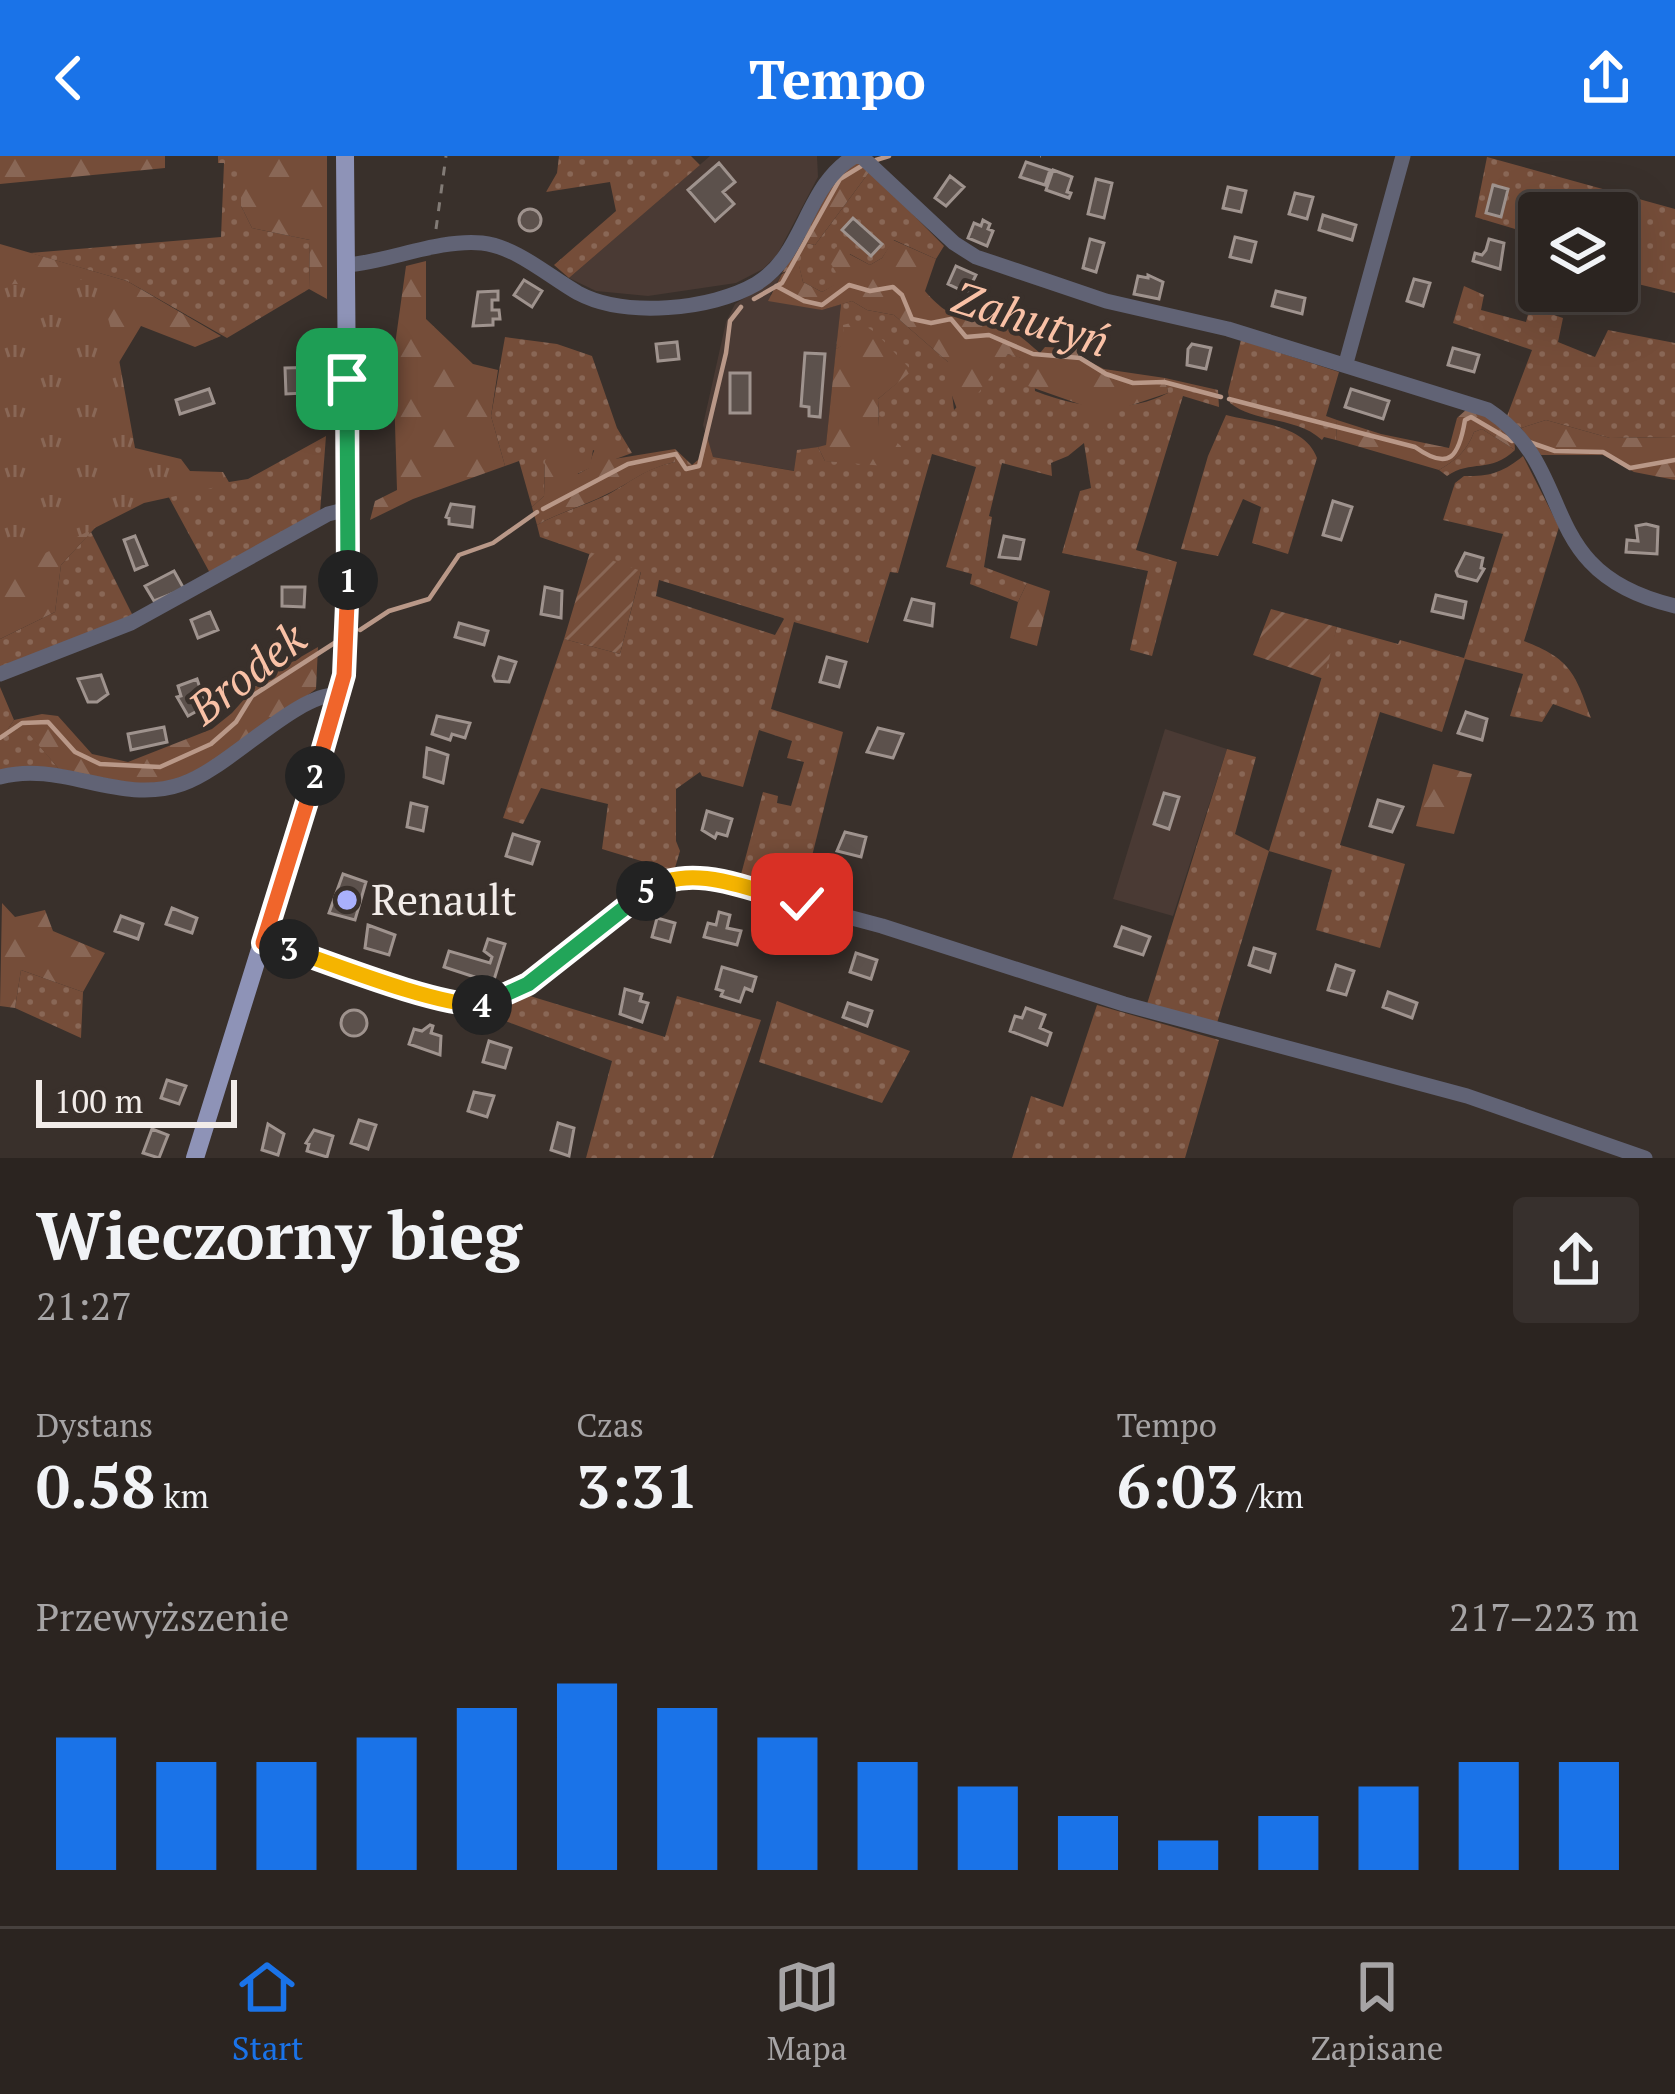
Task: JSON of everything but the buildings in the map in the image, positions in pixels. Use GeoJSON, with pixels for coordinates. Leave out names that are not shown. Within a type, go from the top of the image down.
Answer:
{"type":"FeatureCollection","features":[{"type":"Feature","properties":{"kind":"main road"},"geometry":{"type":"LineString","coordinates":[[195,1158],[340,695],[347,634],[345,156]]}},
{"type":"Feature","properties":{"kind":"street"},"geometry":{"type":"LineString","coordinates":[[347,265],[463,242],[503,248],[584,296],[610,304],[713,300],[745,290],[782,262],[830,176],[858,156],[953,243],[976,257],[1106,302],[1228,329],[1488,410],[1509,424],[1546,483],[1570,538],[1593,566],[1629,592],[1675,606]]}},
{"type":"Feature","properties":{"kind":"street"},"geometry":{"type":"LineString","coordinates":[[1346,363],[1403,156]]}},
{"type":"Feature","properties":{"kind":"street"},"geometry":{"type":"LineString","coordinates":[[0,674],[131,623],[318,520],[348,509]]}},
{"type":"Feature","properties":{"kind":"street"},"geometry":{"type":"LineString","coordinates":[[0,777],[34,772],[119,790],[176,787],[221,765],[314,698],[340,695]]}},
{"type":"Feature","properties":{"kind":"street"},"geometry":{"type":"LineString","coordinates":[[263,943],[480,1006],[528,984],[661,881],[706,878],[882,926],[1124,1004],[1467,1096],[1645,1158]]}},
{"type":"Feature","properties":{"kind":"path"},"geometry":{"type":"LineString","coordinates":[[433,249],[446,156]]}},
{"type":"Feature","properties":{"kind":"shaded area"},"geometry":{"type":"Polygon","coordinates":[[[710,156],[817,156],[818,177],[777,255],[763,269],[736,283],[648,296],[596,291],[569,278],[710,156]]]}},
{"type":"Feature","properties":{"kind":"shaded area"},"geometry":{"type":"Polygon","coordinates":[[[782,274],[770,295],[822,310],[841,304],[826,446],[798,450],[795,471],[713,457],[703,425],[726,322],[735,304],[782,274]]]}},
{"type":"Feature","properties":{"kind":"shaded area"},"geometry":{"type":"Polygon","coordinates":[[[1165,729],[1227,749],[1173,916],[1113,899],[1165,729]]]}},
{"type":"Feature","properties":{"kind":"green space"},"geometry":{"type":"Polygon","coordinates":[[[0,156],[165,156],[165,168],[0,184],[0,156]]]}},
{"type":"Feature","properties":{"kind":"green space"},"geometry":{"type":"Polygon","coordinates":[[[218,156],[241,156],[241,206],[252,228],[310,240],[309,289],[227,338],[127,281],[30,253],[221,237],[224,163],[218,163],[218,156]]]}},
{"type":"Feature","properties":{"kind":"green space"},"geometry":{"type":"Polygon","coordinates":[[[241,156],[327,156],[327,299],[309,289],[310,240],[252,228],[241,206],[241,156]]]}},
{"type":"Feature","properties":{"kind":"green space"},"geometry":{"type":"Polygon","coordinates":[[[559,156],[691,156],[700,165],[569,278],[554,265],[616,211],[610,182],[546,192],[557,173],[559,156]]]}},
{"type":"Feature","properties":{"kind":"green space"},"geometry":{"type":"Polygon","coordinates":[[[1487,157],[1614,192],[1518,192],[1518,230],[1475,217],[1487,157]]]}},
{"type":"Feature","properties":{"kind":"green space"},"geometry":{"type":"Polygon","coordinates":[[[857,162],[870,171],[815,245],[801,242],[838,174],[857,162]]]}},
{"type":"Feature","properties":{"kind":"green space"},"geometry":{"type":"Polygon","coordinates":[[[870,171],[944,246],[936,259],[894,240],[882,258],[870,265],[850,254],[837,274],[837,284],[822,292],[803,282],[799,266],[782,273],[801,242],[815,245],[870,171]]]}},
{"type":"Feature","properties":{"kind":"green space"},"geometry":{"type":"Polygon","coordinates":[[[1638,199],[1675,209],[1675,293],[1638,284],[1638,199]]]}},
{"type":"Feature","properties":{"kind":"green space"},"geometry":{"type":"Polygon","coordinates":[[[893,240],[936,259],[925,291],[946,311],[1007,328],[1040,353],[1045,347],[1071,348],[1082,341],[1078,356],[1104,369],[1165,378],[1168,393],[1117,410],[1101,433],[1087,420],[1082,405],[1028,386],[1033,362],[1008,354],[960,417],[948,385],[948,362],[894,315],[867,310],[852,301],[822,310],[768,301],[782,274],[799,265],[803,282],[822,292],[837,283],[828,259],[836,247],[870,265],[882,258],[893,240]]]}},
{"type":"Feature","properties":{"kind":"green space"},"geometry":{"type":"Polygon","coordinates":[[[0,244],[127,281],[221,336],[195,347],[141,326],[118,364],[116,505],[61,565],[55,612],[0,639],[0,244]]]}},
{"type":"Feature","properties":{"kind":"green space"},"geometry":{"type":"Polygon","coordinates":[[[426,261],[426,319],[473,364],[498,370],[491,416],[505,466],[370,520],[375,501],[397,490],[393,359],[406,266],[426,261]]]}},
{"type":"Feature","properties":{"kind":"green space"},"geometry":{"type":"Polygon","coordinates":[[[97,279],[118,354],[135,448],[181,459],[190,471],[223,472],[230,484],[144,503],[0,576],[0,285],[97,279]]]}},
{"type":"Feature","properties":{"kind":"green space"},"geometry":{"type":"Polygon","coordinates":[[[1464,286],[1484,295],[1481,310],[1526,322],[1529,312],[1563,318],[1558,342],[1595,357],[1608,330],[1675,343],[1675,437],[1610,438],[1546,420],[1521,428],[1507,416],[1532,350],[1453,323],[1464,286]]]}},
{"type":"Feature","properties":{"kind":"green space"},"geometry":{"type":"Polygon","coordinates":[[[852,301],[867,310],[894,315],[948,362],[954,410],[1008,354],[1033,361],[1035,391],[1085,405],[1118,407],[1151,400],[1168,393],[1165,378],[1218,390],[1219,407],[1183,396],[1136,550],[1177,562],[1152,656],[1130,650],[1148,571],[1062,553],[1080,491],[1091,488],[1084,443],[1051,463],[1052,476],[1002,463],[989,516],[984,567],[1027,583],[1018,602],[970,584],[972,574],[946,567],[976,467],[932,454],[898,573],[890,572],[868,643],[794,622],[771,709],[843,732],[806,880],[796,896],[739,882],[763,792],[791,806],[804,762],[787,758],[792,741],[759,730],[743,787],[700,772],[676,789],[680,851],[674,871],[602,849],[608,804],[541,788],[523,824],[503,818],[564,639],[620,654],[641,572],[540,537],[537,525],[675,462],[675,449],[692,465],[699,459],[706,433],[713,457],[794,471],[797,450],[818,447],[825,461],[866,462],[879,427],[878,399],[911,371],[844,345],[836,349],[841,304],[852,301]],[[659,580],[656,596],[775,635],[784,619],[659,580]]]}},
{"type":"Feature","properties":{"kind":"green space"},"geometry":{"type":"Polygon","coordinates":[[[858,321],[912,371],[878,399],[879,427],[901,446],[897,467],[825,461],[818,447],[826,445],[836,349],[844,344],[843,325],[858,321]]]}},
{"type":"Feature","properties":{"kind":"green space"},"geometry":{"type":"Polygon","coordinates":[[[505,337],[557,344],[592,356],[617,428],[632,453],[613,460],[593,450],[590,468],[577,474],[545,461],[544,496],[532,507],[519,461],[505,466],[491,416],[505,337]]]}},
{"type":"Feature","properties":{"kind":"green space"},"geometry":{"type":"Polygon","coordinates":[[[1241,340],[1339,372],[1326,416],[1337,420],[1336,440],[1322,440],[1300,427],[1230,403],[1228,392],[1241,340]]]}},
{"type":"Feature","properties":{"kind":"green space"},"geometry":{"type":"Polygon","coordinates":[[[1467,409],[1492,417],[1514,436],[1515,450],[1482,429],[1439,470],[1336,440],[1337,420],[1449,448],[1457,418],[1467,409]]]}},
{"type":"Feature","properties":{"kind":"green space"},"geometry":{"type":"Polygon","coordinates":[[[1226,415],[1291,432],[1317,458],[1288,554],[1252,543],[1261,507],[1243,499],[1218,556],[1181,549],[1208,456],[1226,415]]]}},
{"type":"Feature","properties":{"kind":"green space"},"geometry":{"type":"Polygon","coordinates":[[[1546,420],[1610,438],[1675,437],[1675,480],[1634,472],[1603,455],[1541,455],[1521,428],[1546,420]]]}},
{"type":"Feature","properties":{"kind":"green space"},"geometry":{"type":"Polygon","coordinates":[[[1482,429],[1515,450],[1497,462],[1447,476],[1439,470],[1460,454],[1474,432],[1482,429]]]}},
{"type":"Feature","properties":{"kind":"green space"},"geometry":{"type":"Polygon","coordinates":[[[326,436],[320,513],[211,575],[166,492],[248,479],[326,436]]]}},
{"type":"Feature","properties":{"kind":"green space"},"geometry":{"type":"Polygon","coordinates":[[[610,438],[614,459],[675,449],[675,462],[537,525],[532,507],[544,496],[545,461],[554,442],[568,449],[578,474],[589,468],[597,446],[610,438]]]}},
{"type":"Feature","properties":{"kind":"green space"},"geometry":{"type":"Polygon","coordinates":[[[1523,456],[1559,527],[1524,641],[1552,654],[1569,669],[1591,718],[1553,704],[1542,722],[1510,716],[1523,674],[1465,659],[1442,732],[1380,712],[1340,845],[1405,864],[1380,948],[1316,930],[1332,870],[1269,851],[1337,627],[1464,658],[1503,534],[1443,520],[1455,483],[1464,476],[1496,472],[1523,456]]]}},
{"type":"Feature","properties":{"kind":"green space"},"geometry":{"type":"Polygon","coordinates":[[[91,532],[133,616],[0,668],[0,639],[55,612],[61,565],[91,532]]]}},
{"type":"Feature","properties":{"kind":"green space"},"geometry":{"type":"Polygon","coordinates":[[[590,552],[641,571],[620,654],[564,639],[590,552]]]}},
{"type":"Feature","properties":{"kind":"green space"},"geometry":{"type":"Polygon","coordinates":[[[1027,583],[1050,591],[1037,646],[1010,638],[1027,583]]]}},
{"type":"Feature","properties":{"kind":"green space"},"geometry":{"type":"Polygon","coordinates":[[[1271,609],[1337,627],[1324,679],[1253,655],[1271,609]]]}},
{"type":"Feature","properties":{"kind":"green space"},"geometry":{"type":"Polygon","coordinates":[[[318,647],[316,689],[207,770],[150,787],[59,769],[28,733],[8,729],[14,720],[58,716],[92,754],[128,762],[212,729],[261,680],[318,647]]]}},
{"type":"Feature","properties":{"kind":"green space"},"geometry":{"type":"Polygon","coordinates":[[[0,687],[14,720],[8,729],[28,732],[59,769],[0,774],[0,687]]]}},
{"type":"Feature","properties":{"kind":"green space"},"geometry":{"type":"Polygon","coordinates":[[[1227,749],[1256,757],[1235,834],[1269,851],[1217,1023],[1147,1004],[1227,749]]]}},
{"type":"Feature","properties":{"kind":"green space"},"geometry":{"type":"Polygon","coordinates":[[[1433,764],[1472,774],[1454,834],[1416,826],[1433,764]]]}},
{"type":"Feature","properties":{"kind":"green space"},"geometry":{"type":"Polygon","coordinates":[[[2,903],[15,917],[45,910],[53,931],[105,953],[83,992],[21,970],[15,1008],[0,1006],[2,903]]]}},
{"type":"Feature","properties":{"kind":"green space"},"geometry":{"type":"Polygon","coordinates":[[[21,970],[83,992],[81,1038],[15,1008],[21,970]]]}},
{"type":"Feature","properties":{"kind":"green space"},"geometry":{"type":"Polygon","coordinates":[[[520,993],[665,1037],[677,996],[761,1020],[713,1158],[586,1158],[612,1061],[489,1015],[520,993]]]}},
{"type":"Feature","properties":{"kind":"green space"},"geometry":{"type":"Polygon","coordinates":[[[777,1001],[910,1051],[882,1103],[759,1062],[777,1001]]]}},
{"type":"Feature","properties":{"kind":"green space"},"geometry":{"type":"Polygon","coordinates":[[[1097,1005],[1219,1040],[1185,1158],[1012,1158],[1031,1096],[1063,1107],[1097,1005]]]}},
{"type":"Feature","properties":{"kind":"waterway","name":"Brodek"},"geometry":{"type":"LineString","coordinates":[[876,160],[889,156]]}},
{"type":"Feature","properties":{"kind":"waterway","name":"Brodek"},"geometry":{"type":"LineString","coordinates":[[754,299],[782,283],[840,179],[863,165]]}},
{"type":"Feature","properties":{"kind":"waterway","name":"Zahutyń"},"geometry":{"type":"LineString","coordinates":[[776,286],[822,305],[849,285],[870,291],[893,287],[902,295],[912,319],[931,323],[951,319],[966,337],[989,335],[1033,354],[1080,358],[1133,383],[1164,382],[1221,397]]}},
{"type":"Feature","properties":{"kind":"waterway","name":"Brodek"},"geometry":{"type":"LineString","coordinates":[[543,509],[628,464],[676,454],[686,469],[699,466],[730,321],[741,307]]}},
{"type":"Feature","properties":{"kind":"waterway","name":"Zahutyń"},"geometry":{"type":"LineString","coordinates":[[1229,399],[1415,447],[1437,458],[1445,459],[1456,451],[1465,420],[1471,417],[1512,441]]}},
{"type":"Feature","properties":{"kind":"waterway","name":"Zahutyń"},"geometry":{"type":"LineString","coordinates":[[1529,442],[1555,451],[1603,452],[1630,468],[1675,460]]}},
{"type":"Feature","properties":{"kind":"waterway","name":"Brodek"},"geometry":{"type":"LineString","coordinates":[[360,630],[389,611],[429,599],[459,555],[493,543],[537,512]]}},
{"type":"Feature","properties":{"kind":"waterway","name":"Brodek"},"geometry":{"type":"LineString","coordinates":[[0,738],[22,723],[48,722],[75,752],[100,764],[160,767],[211,744],[236,722],[252,696],[336,642]]}},
{"type":"Feature","properties":{"kind":"place","name":"Renault"},"geometry":{"type":"Point","coordinates":[347,900]}},
{"type":"Feature","properties":{"kind":"route"},"geometry":{"type":"LineString","coordinates":[[347,379],[344,675],[263,943],[480,1006],[528,984],[661,881],[706,878],[802,904]]}}]}
